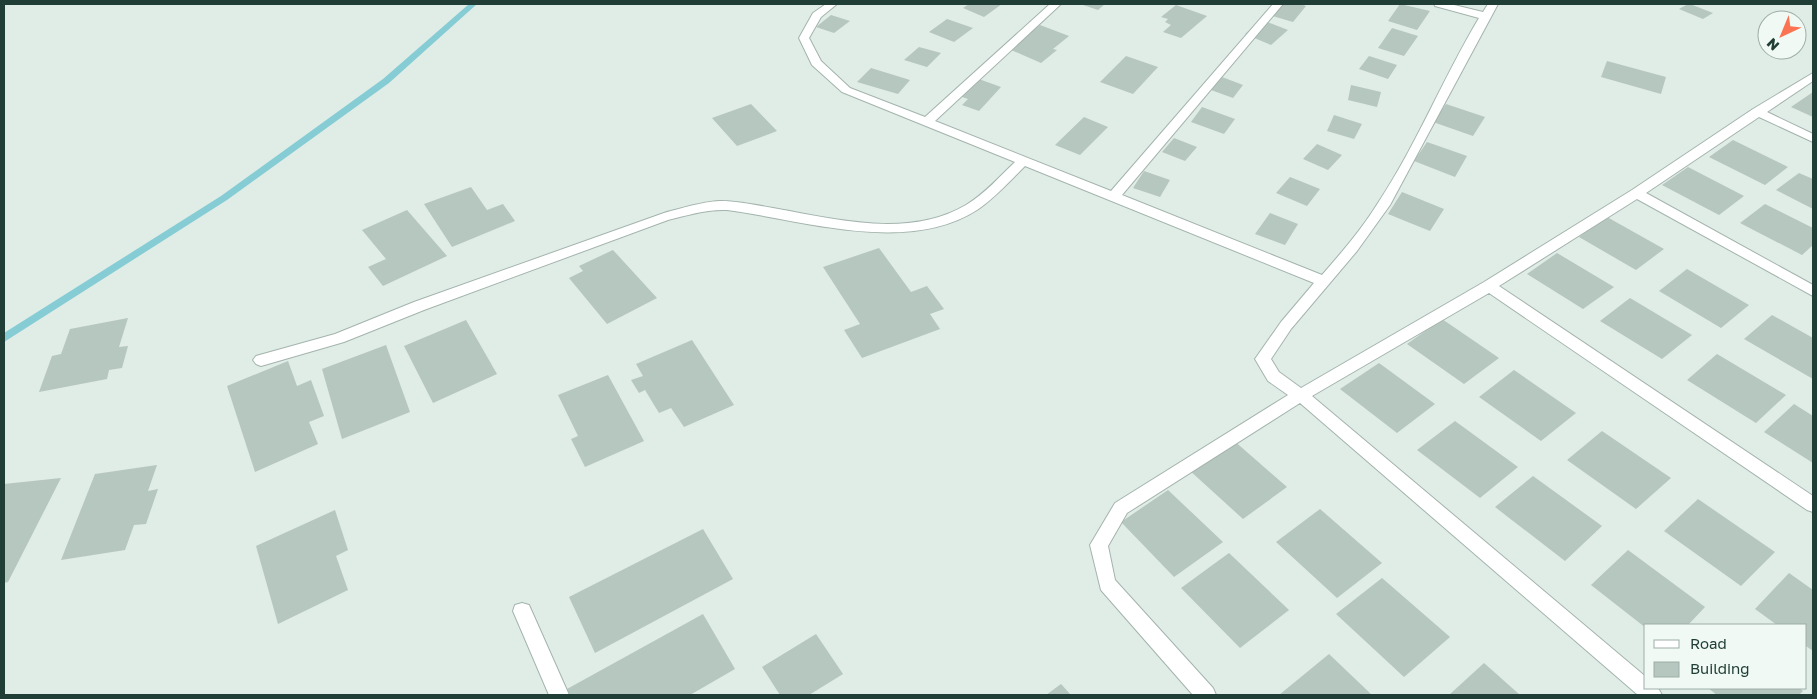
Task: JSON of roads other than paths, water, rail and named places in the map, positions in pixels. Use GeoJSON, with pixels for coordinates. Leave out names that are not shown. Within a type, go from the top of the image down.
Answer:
{"type":"FeatureCollection","features":[{"type":"Feature","properties":{"kind":"street"},"geometry":{"type":"LineString","coordinates":[[832,4],[817,15],[804,38],[816,63],[846,90],[928,121],[1323,281]]}},
{"type":"Feature","properties":{"kind":"street"},"geometry":{"type":"LineString","coordinates":[[928,121],[1056,4]]}},
{"type":"Feature","properties":{"kind":"street"},"geometry":{"type":"LineString","coordinates":[[1114,196],[1278,4]]}},
{"type":"Feature","properties":{"kind":"street"},"geometry":{"type":"LineString","coordinates":[[1439,4],[1485,16]]}},
{"type":"Feature","properties":{"kind":"street"},"geometry":{"type":"LineString","coordinates":[[1493,4],[1400,178],[1365,233],[1323,281],[1271,346],[1263,359],[1267,372],[1301,395],[1644,688]]}},
{"type":"Feature","properties":{"kind":"street"},"geometry":{"type":"LineString","coordinates":[[1206,695],[1107,584],[1098,545],[1121,508],[1301,395],[1489,286],[1636,193],[1813,76]]}},
{"type":"Feature","properties":{"kind":"street"},"geometry":{"type":"LineString","coordinates":[[1757,112],[1813,138]]}},
{"type":"Feature","properties":{"kind":"street"},"geometry":{"type":"LineString","coordinates":[[261,360],[339,338],[428,303],[664,217],[693,209],[726,205],[838,225],[910,227],[946,220],[971,207],[1025,160]]}},
{"type":"Feature","properties":{"kind":"street"},"geometry":{"type":"LineString","coordinates":[[1636,193],[1813,291]]}},
{"type":"Feature","properties":{"kind":"street"},"geometry":{"type":"LineString","coordinates":[[1489,286],[1813,506]]}},
{"type":"Feature","properties":{"kind":"street"},"geometry":{"type":"LineString","coordinates":[[522,611],[559,695]]}},
{"type":"Feature","properties":{"kind":"waterway"},"geometry":{"type":"LineString","coordinates":[[4,338],[224,198],[386,81],[473,4]]}}]}
